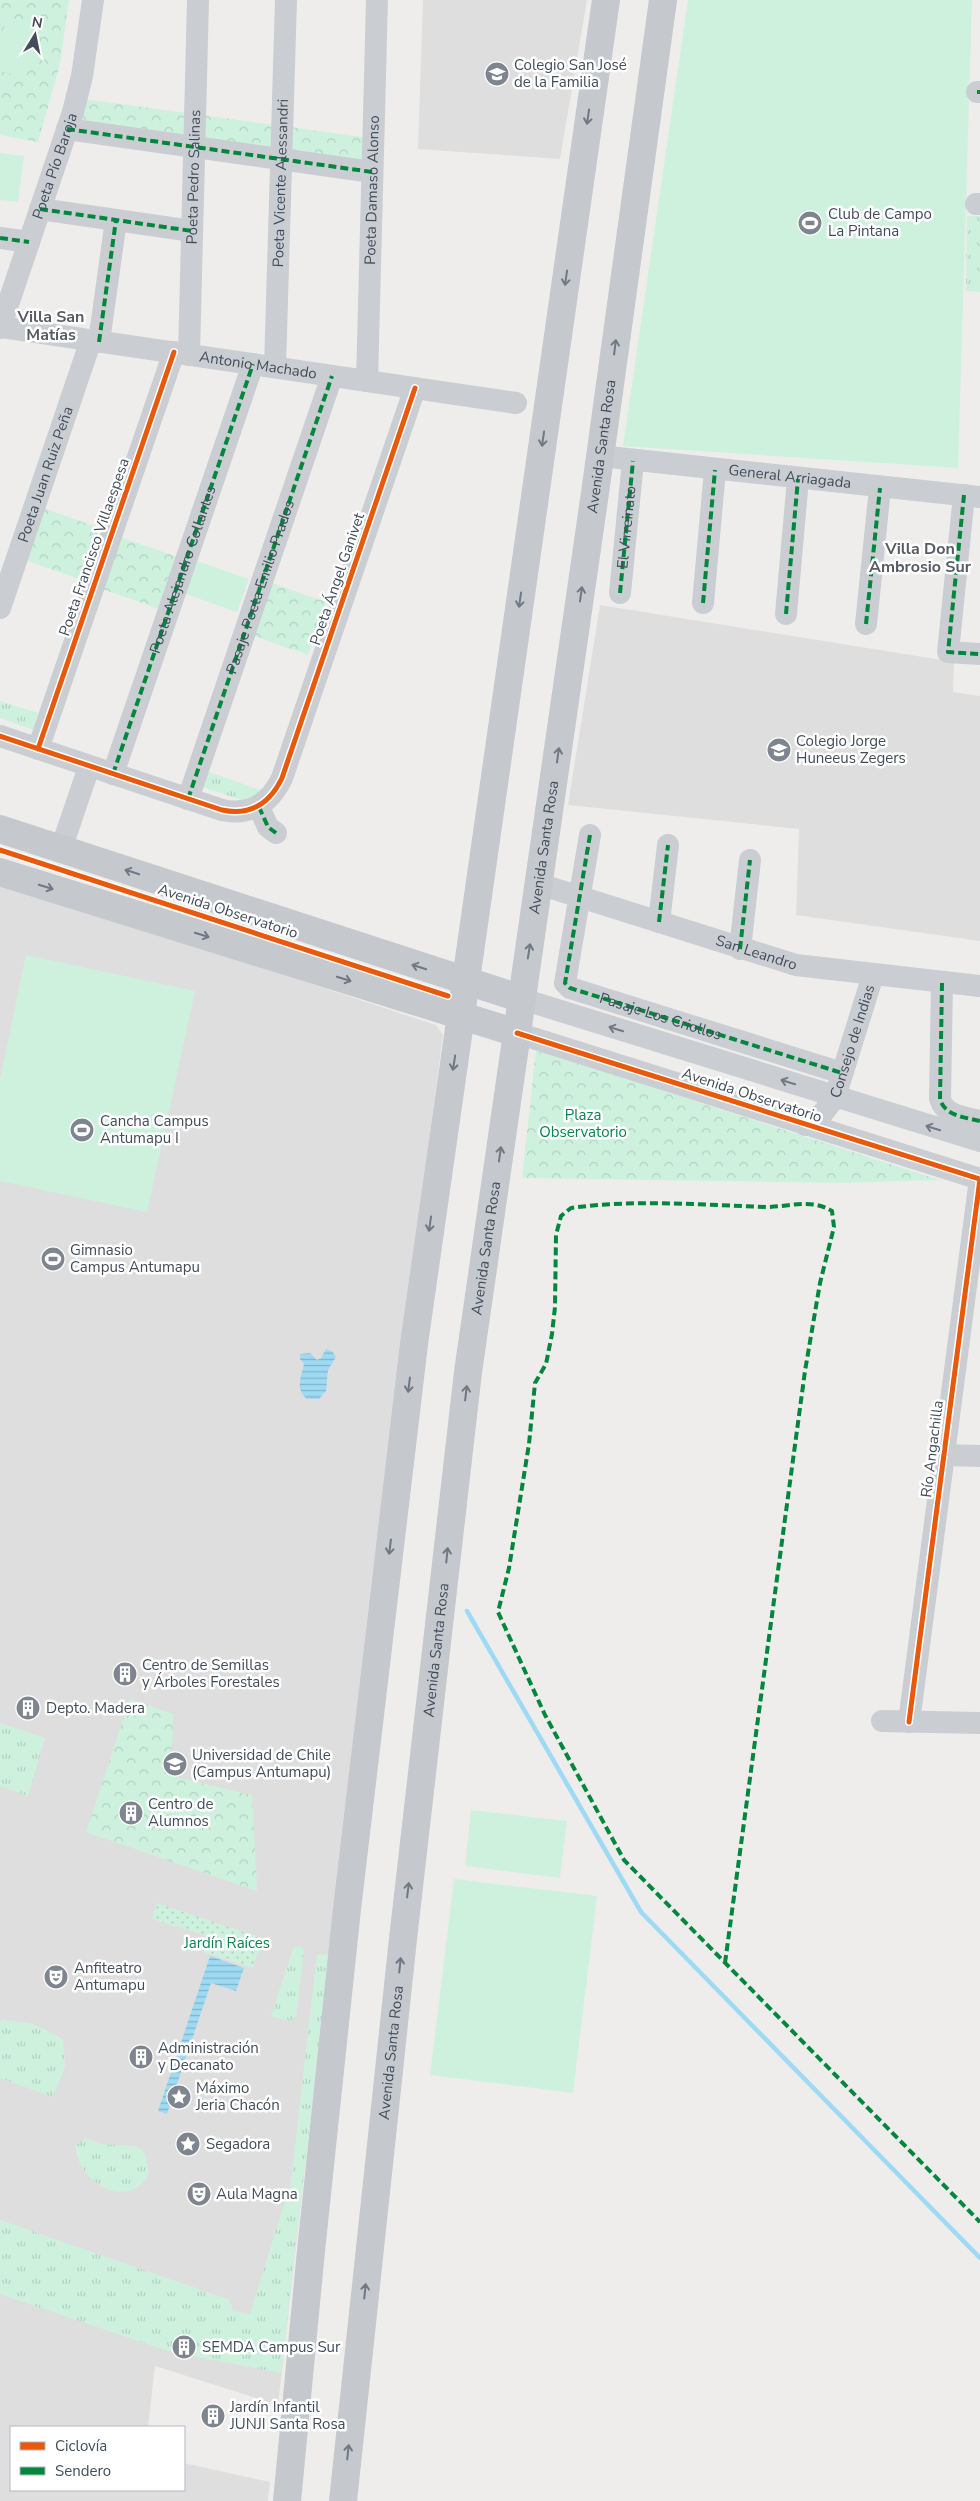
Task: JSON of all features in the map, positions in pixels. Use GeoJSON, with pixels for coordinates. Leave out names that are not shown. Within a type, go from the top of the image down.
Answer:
{"type":"FeatureCollection","features":[{"type":"Feature","properties":{"kind":"main road"},"geometry":{"type":"LineString","coordinates":[[287,2501],[321,2155],[400,1462],[428,1236],[606,0]]}},
{"type":"Feature","properties":{"kind":"main road","name":"Avenida Santa Rosa"},"geometry":{"type":"LineString","coordinates":[[343,2501],[402,1939],[468,1372],[600,456],[662,0]]}},
{"type":"Feature","properties":{"kind":"main road","name":"Avenida Observatorio"},"geometry":{"type":"LineString","coordinates":[[0,829],[522,999]]}},
{"type":"Feature","properties":{"kind":"main road","name":"Avenida Observatorio"},"geometry":{"type":"LineString","coordinates":[[0,872],[517,1033]]}},
{"type":"Feature","properties":{"kind":"main road"},"geometry":{"type":"LineString","coordinates":[[298,965],[298,947],[311,931]]}},
{"type":"Feature","properties":{"kind":"street","name":"Poeta Pío Baroja"},"geometry":{"type":"LineString","coordinates":[[0,327],[67,129],[82,76],[93,0]]}},
{"type":"Feature","properties":{"kind":"street","name":"Poeta Pedro Salinas"},"geometry":{"type":"LineString","coordinates":[[181,354],[192,230],[198,0]]}},
{"type":"Feature","properties":{"kind":"street","name":"Poeta Vicente Alessandri"},"geometry":{"type":"LineString","coordinates":[[275,367],[286,0]]}},
{"type":"Feature","properties":{"kind":"street","name":"Poeta Damaso Alonso"},"geometry":{"type":"LineString","coordinates":[[367,381],[377,0]]}},
{"type":"Feature","properties":{"kind":"street"},"geometry":{"type":"LineString","coordinates":[[67,129],[372,172]]}},
{"type":"Feature","properties":{"kind":"street"},"geometry":{"type":"LineString","coordinates":[[40,208],[192,230]]}},
{"type":"Feature","properties":{"kind":"street","name":"Poeta Juan Ruiz Peña"},"geometry":{"type":"LineString","coordinates":[[0,608],[95,341],[116,220]]}},
{"type":"Feature","properties":{"kind":"street"},"geometry":{"type":"LineString","coordinates":[[0,238],[29,242]]}},
{"type":"Feature","properties":{"kind":"street","name":"Antonio Machado"},"geometry":{"type":"LineString","coordinates":[[0,327],[516,403]]}},
{"type":"Feature","properties":{"kind":"street","name":"Poeta Francisco Villaespesa"},"geometry":{"type":"LineString","coordinates":[[38,750],[181,354]]}},
{"type":"Feature","properties":{"kind":"street","name":"Poeta Alejandro Collantes"},"geometry":{"type":"LineString","coordinates":[[113,774],[253,364]]}},
{"type":"Feature","properties":{"kind":"street","name":"Pasaje Poeta Emilio Prados"},"geometry":{"type":"LineString","coordinates":[[188,799],[332,376]]}},
{"type":"Feature","properties":{"kind":"street","name":"Poeta Ángel Ganivet"},"geometry":{"type":"LineString","coordinates":[[259,807],[273,794],[282,778],[415,388]]}},
{"type":"Feature","properties":{"kind":"street","name":"General Arriagada"},"geometry":{"type":"LineString","coordinates":[[600,456],[880,488],[972,496]]}},
{"type":"Feature","properties":{"kind":"street","name":"El Virreinato"},"geometry":{"type":"LineString","coordinates":[[620,593],[633,461]]}},
{"type":"Feature","properties":{"kind":"street"},"geometry":{"type":"LineString","coordinates":[[703,603],[715,470]]}},
{"type":"Feature","properties":{"kind":"street"},"geometry":{"type":"LineString","coordinates":[[786,614],[798,479]]}},
{"type":"Feature","properties":{"kind":"street"},"geometry":{"type":"LineString","coordinates":[[866,624],[880,488]]}},
{"type":"Feature","properties":{"kind":"street"},"geometry":{"type":"LineString","coordinates":[[972,496],[948,652],[980,654]]}},
{"type":"Feature","properties":{"kind":"street"},"geometry":{"type":"LineString","coordinates":[[0,736],[232,812],[241,812],[259,807],[268,828],[276,833]]}},
{"type":"Feature","properties":{"kind":"street"},"geometry":{"type":"LineString","coordinates":[[60,849],[90,767]]}},
{"type":"Feature","properties":{"kind":"street"},"geometry":{"type":"LineString","coordinates":[[580,897],[590,835]]}},
{"type":"Feature","properties":{"kind":"street"},"geometry":{"type":"LineString","coordinates":[[659,922],[668,845]]}},
{"type":"Feature","properties":{"kind":"street"},"geometry":{"type":"LineString","coordinates":[[740,949],[750,860]]}},
{"type":"Feature","properties":{"kind":"street","name":"San Leandro"},"geometry":{"type":"LineString","coordinates":[[539,884],[740,949],[796,965],[980,986]]}},
{"type":"Feature","properties":{"kind":"street","name":"Pasaje Los Criollos"},"geometry":{"type":"LineString","coordinates":[[580,897],[565,974],[565,983],[570,988],[842,1073]]}},
{"type":"Feature","properties":{"kind":"street","name":"Consejo de Indias"},"geometry":{"type":"LineString","coordinates":[[805,1125],[824,1112],[835,1097],[873,975]]}},
{"type":"Feature","properties":{"kind":"street"},"geometry":{"type":"LineString","coordinates":[[942,983],[940,1099],[943,1108],[952,1113],[980,1121]]}},
{"type":"Feature","properties":{"kind":"street","name":"Avenida Observatorio"},"geometry":{"type":"LineString","coordinates":[[522,999],[980,1141]]}},
{"type":"Feature","properties":{"kind":"street","name":"Avenida Observatorio"},"geometry":{"type":"LineString","coordinates":[[517,1033],[980,1179]]}},
{"type":"Feature","properties":{"kind":"street"},"geometry":{"type":"LineString","coordinates":[[634,1071],[636,1050],[645,1038]]}},
{"type":"Feature","properties":{"kind":"street","name":"Río Angachilla"},"geometry":{"type":"LineString","coordinates":[[909,1722],[980,1179]]}},
{"type":"Feature","properties":{"kind":"street"},"geometry":{"type":"LineString","coordinates":[[943,1455],[980,1456]]}},
{"type":"Feature","properties":{"kind":"street"},"geometry":{"type":"LineString","coordinates":[[882,1721],[980,1722]]}},
{"type":"Feature","properties":{"kind":"shaded area","name":"Colegio San José de la Familia"},"geometry":{"type":"Polygon","coordinates":[[[423,0],[587,0],[560,159],[418,149],[423,0]]]}},
{"type":"Feature","properties":{"kind":"shaded area","name":"Colegio Jorge Huneeus Zegers"},"geometry":{"type":"Polygon","coordinates":[[[600,605],[954,662],[953,692],[980,696],[980,941],[796,915],[799,829],[568,805],[600,605]]]}},
{"type":"Feature","properties":{"kind":"shaded area","name":"Universidad de Chile (Campus Antumapu)"},"geometry":{"type":"Polygon","coordinates":[[[0,881],[436,1025],[443,1035],[370,1594],[278,2405],[155,2366],[148,2426],[10,2426],[10,2491],[185,2491],[185,2463],[270,2482],[268,2501],[0,2501],[0,881]]]}},
{"type":"Feature","properties":{"kind":"green space"},"geometry":{"type":"Polygon","coordinates":[[[0,0],[69,0],[60,64],[38,142],[0,135],[0,0]]]}},
{"type":"Feature","properties":{"kind":"green space","name":"Club de Campo La Pintana"},"geometry":{"type":"Polygon","coordinates":[[[688,0],[972,0],[958,468],[623,446],[688,0]]]}},
{"type":"Feature","properties":{"kind":"green space"},"geometry":{"type":"Polygon","coordinates":[[[6,18],[34,24],[22,77],[0,71],[0,45],[6,18]]]}},
{"type":"Feature","properties":{"kind":"green space"},"geometry":{"type":"Polygon","coordinates":[[[84,99],[363,137],[363,164],[76,123],[84,99]]]}},
{"type":"Feature","properties":{"kind":"green space"},"geometry":{"type":"Polygon","coordinates":[[[0,153],[24,156],[18,202],[0,200],[0,153]]]}},
{"type":"Feature","properties":{"kind":"green space"},"geometry":{"type":"Polygon","coordinates":[[[967,216],[980,216],[980,292],[966,291],[967,216]]]}},
{"type":"Feature","properties":{"kind":"green space"},"geometry":{"type":"Polygon","coordinates":[[[40,507],[100,528],[82,580],[22,559],[40,507]]]}},
{"type":"Feature","properties":{"kind":"green space"},"geometry":{"type":"Polygon","coordinates":[[[120,537],[181,558],[162,610],[102,589],[120,537]]]}},
{"type":"Feature","properties":{"kind":"green space"},"geometry":{"type":"Polygon","coordinates":[[[194,560],[249,579],[237,612],[183,593],[194,560]]]}},
{"type":"Feature","properties":{"kind":"green space"},"geometry":{"type":"Polygon","coordinates":[[[266,581],[326,602],[308,655],[248,634],[266,581]]]}},
{"type":"Feature","properties":{"kind":"green space"},"geometry":{"type":"Polygon","coordinates":[[[0,701],[38,713],[33,730],[0,718],[0,701]]]}},
{"type":"Feature","properties":{"kind":"green space"},"geometry":{"type":"Polygon","coordinates":[[[204,770],[263,791],[244,801],[199,786],[204,770]]]}},
{"type":"Feature","properties":{"kind":"green space","name":"Cancha Campus Antumapu I"},"geometry":{"type":"Polygon","coordinates":[[[26,955],[195,991],[147,1212],[0,1181],[0,1079],[26,955]]]}},
{"type":"Feature","properties":{"kind":"green space","name":"Plaza Observatorio"},"geometry":{"type":"Polygon","coordinates":[[[536,1050],[940,1180],[843,1183],[522,1178],[536,1050]]]}},
{"type":"Feature","properties":{"kind":"green space"},"geometry":{"type":"Polygon","coordinates":[[[130,1699],[173,1714],[171,1776],[252,1795],[257,1891],[86,1832],[130,1699]]]}},
{"type":"Feature","properties":{"kind":"green space"},"geometry":{"type":"Polygon","coordinates":[[[0,1723],[45,1738],[28,1796],[0,1786],[0,1723]]]}},
{"type":"Feature","properties":{"kind":"green space"},"geometry":{"type":"Polygon","coordinates":[[[471,1810],[567,1821],[560,1878],[465,1866],[471,1810]]]}},
{"type":"Feature","properties":{"kind":"green space"},"geometry":{"type":"Polygon","coordinates":[[[454,1879],[597,1896],[573,2093],[430,2075],[454,1879]]]}},
{"type":"Feature","properties":{"kind":"green space","name":"Jardín Raíces"},"geometry":{"type":"Polygon","coordinates":[[[157,1903],[262,1938],[253,1968],[203,1952],[207,1936],[152,1919],[157,1903]]]}},
{"type":"Feature","properties":{"kind":"green space"},"geometry":{"type":"Polygon","coordinates":[[[298,1946],[304,1949],[296,2017],[290,2021],[271,2016],[293,1949],[298,1946]]]}},
{"type":"Feature","properties":{"kind":"green space"},"geometry":{"type":"Polygon","coordinates":[[[327,1954],[329,1957],[281,2373],[168,2351],[0,2294],[0,2220],[230,2300],[233,2311],[250,2314],[291,2182],[317,1955],[327,1954]]]}},
{"type":"Feature","properties":{"kind":"green space"},"geometry":{"type":"Polygon","coordinates":[[[2,2019],[33,2024],[63,2039],[65,2066],[53,2097],[0,2078],[0,2023],[2,2019]]]}},
{"type":"Feature","properties":{"kind":"green space"},"geometry":{"type":"Polygon","coordinates":[[[86,2138],[101,2144],[136,2146],[145,2153],[149,2174],[140,2185],[128,2191],[104,2188],[84,2170],[78,2158],[76,2145],[86,2138]]]}},
{"type":"Feature","properties":{"kind":"water"},"geometry":{"type":"Polygon","coordinates":[[[326,1349],[332,1351],[336,1357],[328,1370],[326,1391],[319,1399],[307,1399],[300,1387],[304,1364],[300,1359],[300,1354],[310,1353],[317,1360],[321,1358],[326,1349]]]}},
{"type":"Feature","properties":{"kind":"water"},"geometry":{"type":"Polygon","coordinates":[[[210,1956],[244,1968],[236,1991],[211,1983],[167,2114],[158,2111],[210,1956]]]}},
{"type":"Feature","properties":{"kind":"waterway"},"geometry":{"type":"LineString","coordinates":[[467,1611],[641,1912],[980,2258]]}},
{"type":"Feature","properties":{"kind":"marked path"},"geometry":{"type":"LineString","coordinates":[[67,129],[372,172]]}},
{"type":"Feature","properties":{"kind":"marked path"},"geometry":{"type":"LineString","coordinates":[[40,209],[192,231]]}},
{"type":"Feature","properties":{"kind":"marked path"},"geometry":{"type":"LineString","coordinates":[[99,342],[116,220]]}},
{"type":"Feature","properties":{"kind":"marked path"},"geometry":{"type":"LineString","coordinates":[[0,238],[29,242]]}},
{"type":"Feature","properties":{"kind":"marked path"},"geometry":{"type":"LineString","coordinates":[[113,774],[253,364]]}},
{"type":"Feature","properties":{"kind":"marked path"},"geometry":{"type":"LineString","coordinates":[[188,799],[332,376]]}},
{"type":"Feature","properties":{"kind":"marked path"},"geometry":{"type":"LineString","coordinates":[[620,593],[633,461]]}},
{"type":"Feature","properties":{"kind":"marked path"},"geometry":{"type":"LineString","coordinates":[[703,603],[715,470]]}},
{"type":"Feature","properties":{"kind":"marked path"},"geometry":{"type":"LineString","coordinates":[[786,614],[798,479]]}},
{"type":"Feature","properties":{"kind":"marked path"},"geometry":{"type":"LineString","coordinates":[[866,624],[880,488]]}},
{"type":"Feature","properties":{"kind":"marked path"},"geometry":{"type":"LineString","coordinates":[[964,495],[948,652],[980,654]]}},
{"type":"Feature","properties":{"kind":"marked path"},"geometry":{"type":"LineString","coordinates":[[259,807],[268,827],[276,833]]}},
{"type":"Feature","properties":{"kind":"marked path"},"geometry":{"type":"LineString","coordinates":[[590,835],[565,983],[570,988],[842,1073]]}},
{"type":"Feature","properties":{"kind":"marked path"},"geometry":{"type":"LineString","coordinates":[[659,922],[668,845]]}},
{"type":"Feature","properties":{"kind":"marked path"},"geometry":{"type":"LineString","coordinates":[[740,949],[750,860]]}},
{"type":"Feature","properties":{"kind":"marked path"},"geometry":{"type":"LineString","coordinates":[[942,983],[940,1099],[942,1105],[956,1115],[980,1121]]}},
{"type":"Feature","properties":{"kind":"marked path"},"geometry":{"type":"LineString","coordinates":[[725,1963],[805,1371],[820,1283],[834,1227],[832,1211],[824,1207],[808,1204],[766,1207],[644,1203],[571,1208],[561,1216],[556,1235],[555,1307],[552,1334],[546,1364],[535,1383],[529,1444],[509,1568],[498,1612],[545,1715],[624,1860],[980,2222]]}},
{"type":"Feature","properties":{"kind":"cycle path"},"geometry":{"type":"LineString","coordinates":[[38,749],[174,352]]}},
{"type":"Feature","properties":{"kind":"cycle path"},"geometry":{"type":"LineString","coordinates":[[0,736],[222,810],[242,811],[258,806],[265,801],[282,778],[415,388]]}},
{"type":"Feature","properties":{"kind":"cycle path"},"geometry":{"type":"LineString","coordinates":[[0,850],[448,996]]}},
{"type":"Feature","properties":{"kind":"cycle path"},"geometry":{"type":"LineString","coordinates":[[517,1033],[980,1179]]}},
{"type":"Feature","properties":{"kind":"cycle path"},"geometry":{"type":"LineString","coordinates":[[909,1722],[980,1179]]}},
{"type":"Feature","properties":{"kind":"place","name":"Colegio San José de la Familia"},"geometry":{"type":"Point","coordinates":[497,74]}},
{"type":"Feature","properties":{"kind":"place","name":"Club de Campo La Pintana"},"geometry":{"type":"Point","coordinates":[810,223]}},
{"type":"Feature","properties":{"kind":"place","name":"Colegio Jorge Huneeus Zegers"},"geometry":{"type":"Point","coordinates":[779,750]}},
{"type":"Feature","properties":{"kind":"place","name":"Cancha Campus Antumapu I"},"geometry":{"type":"Point","coordinates":[82,1130]}},
{"type":"Feature","properties":{"kind":"place","name":"Gimnasio Campus Antumapu"},"geometry":{"type":"Point","coordinates":[53,1259]}},
{"type":"Feature","properties":{"kind":"place","name":"Centro de Semillas y Árboles Forestales"},"geometry":{"type":"Point","coordinates":[125,1674]}},
{"type":"Feature","properties":{"kind":"place","name":"Depto. Madera"},"geometry":{"type":"Point","coordinates":[28,1708]}},
{"type":"Feature","properties":{"kind":"place","name":"Universidad de Chile (Campus Antumapu)"},"geometry":{"type":"Point","coordinates":[175,1764]}},
{"type":"Feature","properties":{"kind":"place","name":"Centro de Alumnos"},"geometry":{"type":"Point","coordinates":[131,1813]}},
{"type":"Feature","properties":{"kind":"place","name":"Anfiteatro Antumapu"},"geometry":{"type":"Point","coordinates":[56,1977]}},
{"type":"Feature","properties":{"kind":"place","name":"Administración y Decanato"},"geometry":{"type":"Point","coordinates":[141,2057]}},
{"type":"Feature","properties":{"kind":"place","name":"Máximo Jeria Chacón"},"geometry":{"type":"Point","coordinates":[179,2097]}},
{"type":"Feature","properties":{"kind":"place","name":"Segadora"},"geometry":{"type":"Point","coordinates":[188,2144]}},
{"type":"Feature","properties":{"kind":"place","name":"Aula Magna"},"geometry":{"type":"Point","coordinates":[199,2194]}},
{"type":"Feature","properties":{"kind":"place","name":"SEMDA Campus Sur"},"geometry":{"type":"Point","coordinates":[184,2347]}},
{"type":"Feature","properties":{"kind":"place","name":"Jardín Infantil JUNJI Santa Rosa"},"geometry":{"type":"Point","coordinates":[213,2416]}},
{"type":"Feature","properties":{"kind":"district","name":"Villa San Matías"},"geometry":{"type":"Point","coordinates":[51,325]}},
{"type":"Feature","properties":{"kind":"district","name":"Villa Don Ambrosio Sur"},"geometry":{"type":"Point","coordinates":[920,557]}}]}
